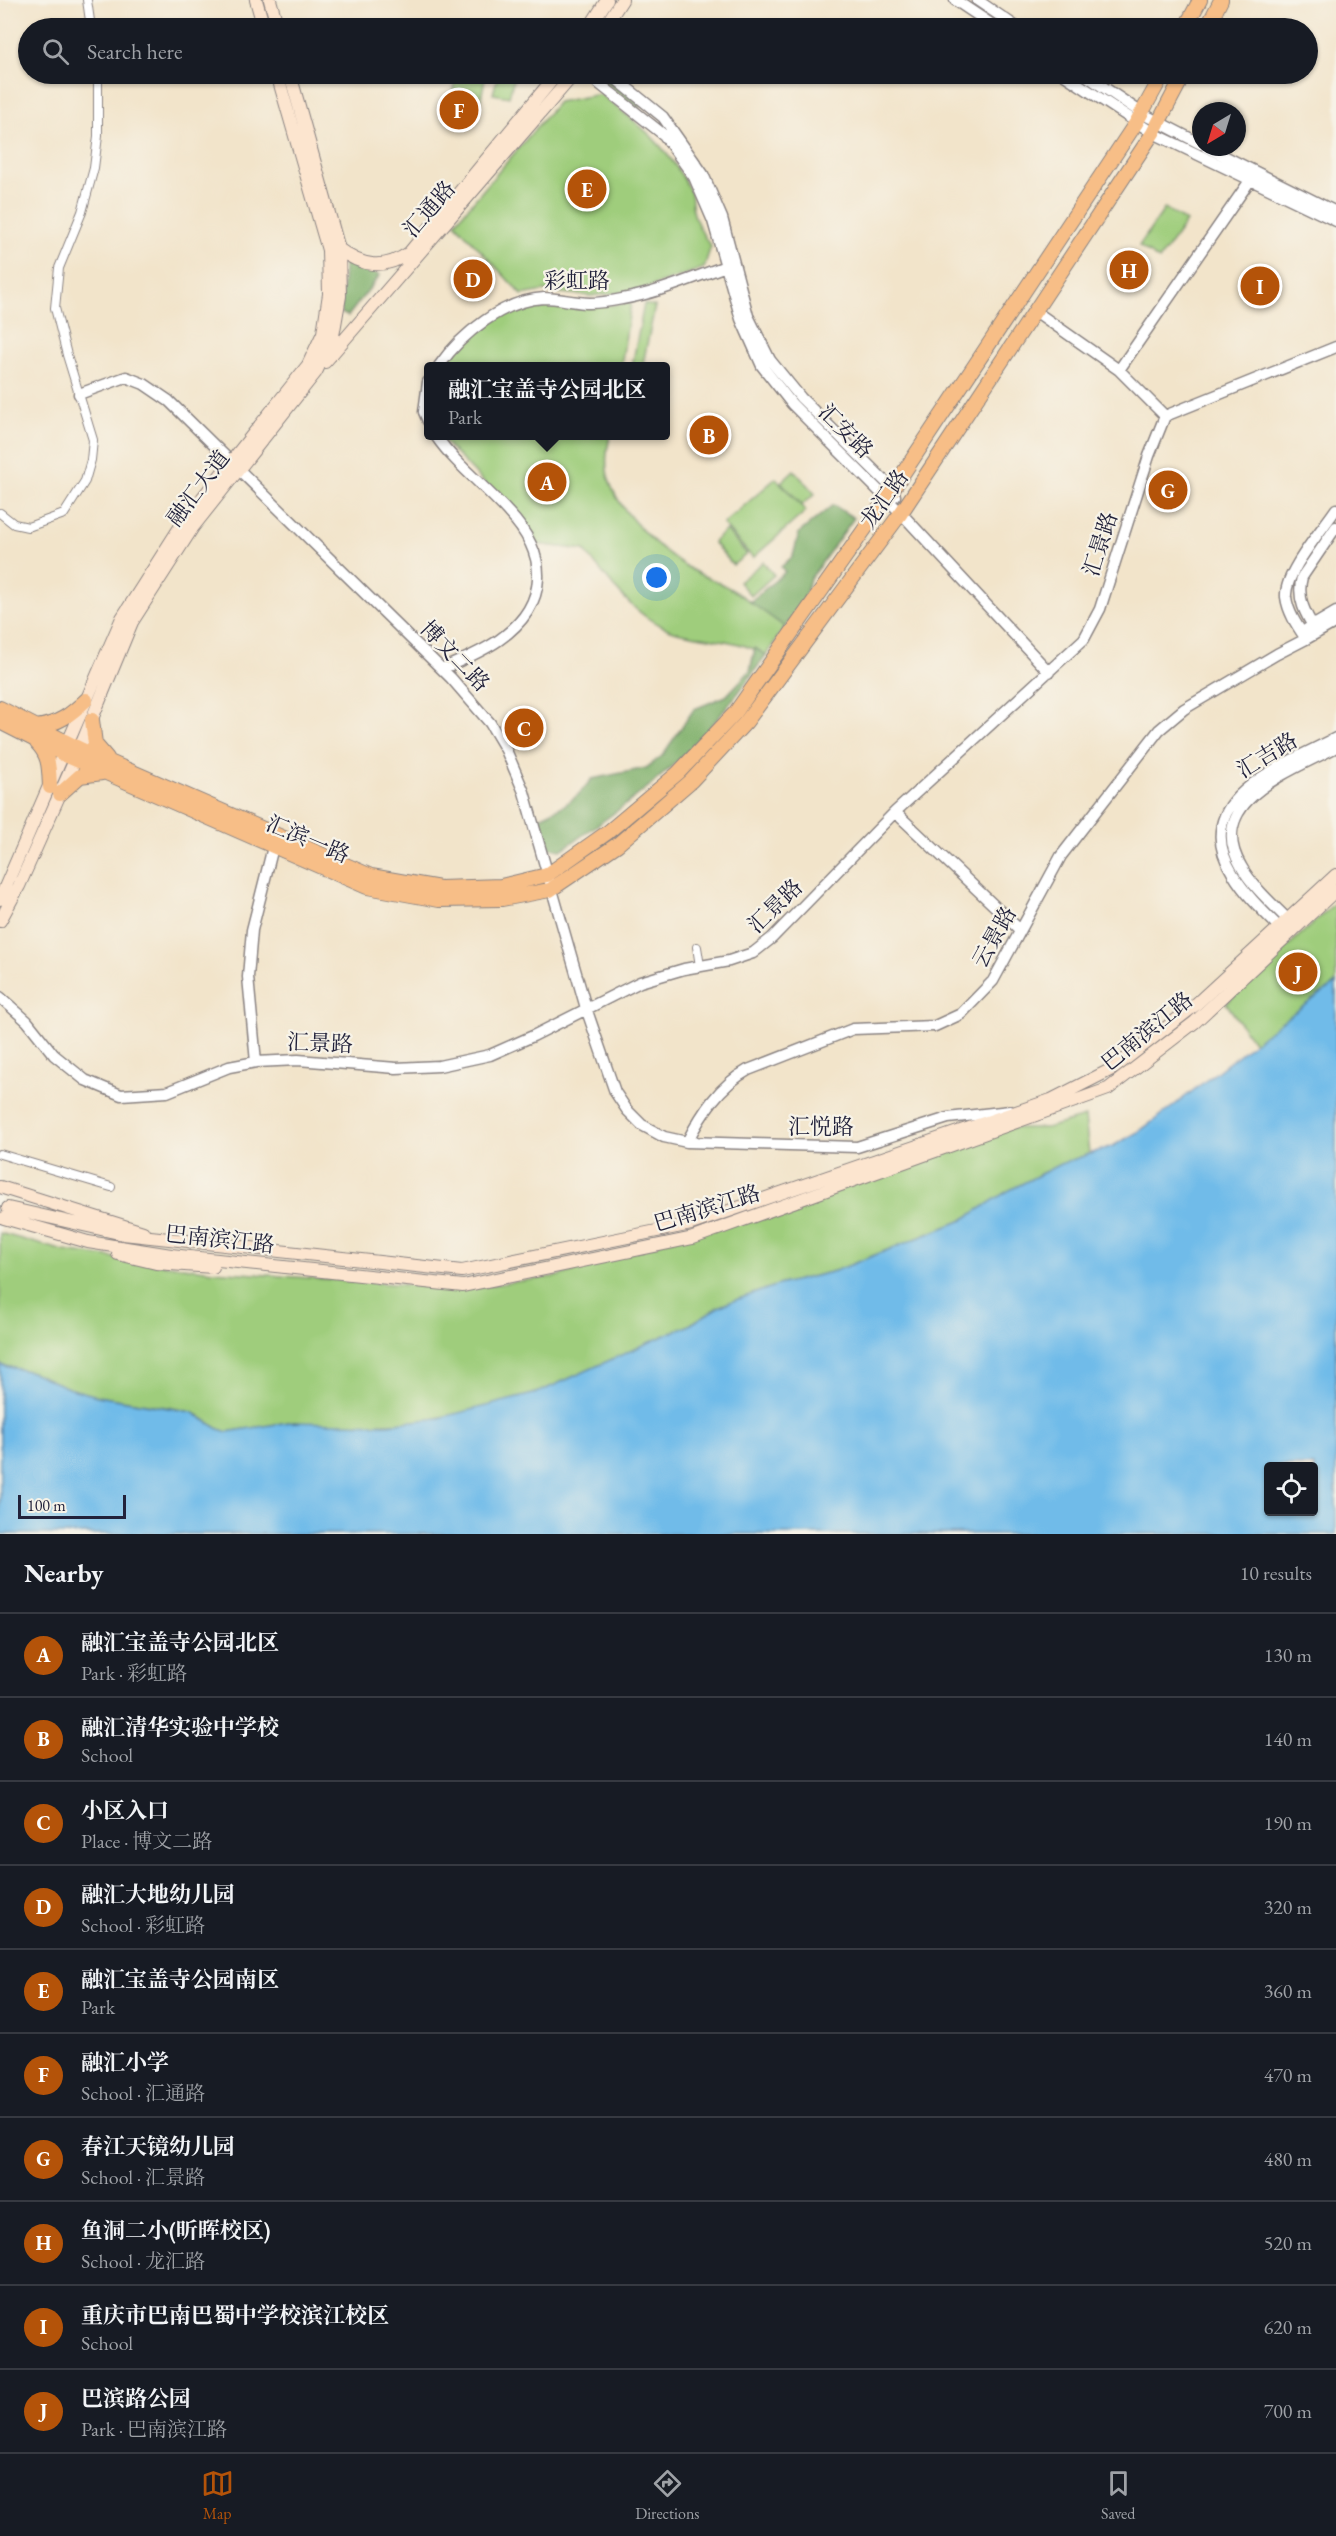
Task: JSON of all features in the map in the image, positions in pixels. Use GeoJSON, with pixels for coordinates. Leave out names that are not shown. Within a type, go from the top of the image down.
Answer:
{"type":"FeatureCollection","features":[{"type":"Feature","properties":{"kind":"main road"},"geometry":{"type":"LineString","coordinates":[[595,18],[607,0]]}},
{"type":"Feature","properties":{"kind":"main road"},"geometry":{"type":"LineString","coordinates":[[610,18],[622,0]]}},
{"type":"Feature","properties":{"kind":"main road"},"geometry":{"type":"LineString","coordinates":[[1190,18],[1200,0]]}},
{"type":"Feature","properties":{"kind":"main road"},"geometry":{"type":"LineString","coordinates":[[1212,18],[1221,0]]}},
{"type":"Feature","properties":{"kind":"main road"},"geometry":{"type":"LineString","coordinates":[[262,1],[263,18]]}},
{"type":"Feature","properties":{"kind":"main road"},"geometry":{"type":"LineString","coordinates":[[262,1],[272,18]]}},
{"type":"Feature","properties":{"kind":"main road","name":"融汇大道"},"geometry":{"type":"LineString","coordinates":[[71,751],[92,720],[132,622],[234,464],[308,365],[323,333],[329,294],[328,250],[280,84]]}},
{"type":"Feature","properties":{"kind":"main road","name":"融汇大道"},"geometry":{"type":"LineString","coordinates":[[0,921],[18,886],[71,751],[86,700],[122,618],[184,521],[316,372],[333,336],[340,296],[339,249],[293,84]]}},
{"type":"Feature","properties":{"kind":"main road","name":"汇通路"},"geometry":{"type":"LineString","coordinates":[[339,249],[361,263],[373,266],[387,265],[409,253],[549,84]]}},
{"type":"Feature","properties":{"kind":"main road","name":"汇通路"},"geometry":{"type":"LineString","coordinates":[[316,372],[565,84]]}},
{"type":"Feature","properties":{"kind":"main road","name":"龙汇路"},"geometry":{"type":"LineString","coordinates":[[547,874],[608,832],[678,773],[735,713],[890,494],[1140,119],[1158,84]]}},
{"type":"Feature","properties":{"kind":"main road","name":"龙汇路"},"geometry":{"type":"LineString","coordinates":[[550,890],[618,844],[691,781],[746,722],[901,513],[1156,128],[1179,84]]}},
{"type":"Feature","properties":{"kind":"main road"},"geometry":{"type":"LineString","coordinates":[[0,722],[35,733],[64,720],[86,700]]}},
{"type":"Feature","properties":{"kind":"main road"},"geometry":{"type":"LineString","coordinates":[[0,708],[35,733],[49,761],[55,790],[80,776],[107,767],[95,744],[92,720]]}},
{"type":"Feature","properties":{"kind":"main road","name":"汇滨一路"},"geometry":{"type":"LineString","coordinates":[[35,733],[107,767],[371,876],[440,888],[501,886],[547,874]]}},
{"type":"Feature","properties":{"kind":"main road","name":"汇滨一路"},"geometry":{"type":"LineString","coordinates":[[107,767],[273,847],[367,887],[439,900],[502,899],[550,890]]}},
{"type":"Feature","properties":{"kind":"main road","name":"融汇大道"},"geometry":{"type":"LineString","coordinates":[[0,899],[55,790]]}},
{"type":"Feature","properties":{"kind":"main road","name":"巴南滨江路"},"geometry":{"type":"LineString","coordinates":[[4,1217],[156,1263],[214,1268],[226,1261],[463,1286],[693,1238],[1108,1089],[1195,1022],[1336,875]]}},
{"type":"Feature","properties":{"kind":"main road","name":"巴南滨江路"},"geometry":{"type":"LineString","coordinates":[[4,1217],[164,1239],[462,1271],[691,1224],[1051,1100],[1114,1068],[1336,890]]}},
{"type":"Feature","properties":{"kind":"main road"},"geometry":{"type":"LineString","coordinates":[[0,1187],[164,1239]]}},
{"type":"Feature","properties":{"kind":"street"},"geometry":{"type":"LineString","coordinates":[[78,0],[89,10]]}},
{"type":"Feature","properties":{"kind":"street"},"geometry":{"type":"LineString","coordinates":[[87,0],[90,18]]}},
{"type":"Feature","properties":{"kind":"street"},"geometry":{"type":"LineString","coordinates":[[955,0],[982,18]]}},
{"type":"Feature","properties":{"kind":"street"},"geometry":{"type":"LineString","coordinates":[[977,0],[1003,18]]}},
{"type":"Feature","properties":{"kind":"street"},"geometry":{"type":"LineString","coordinates":[[0,513],[14,524],[28,527],[64,514],[85,481],[91,460],[93,440],[55,308],[59,268],[82,212],[94,168],[98,136],[98,84]]}},
{"type":"Feature","properties":{"kind":"street","name":"汇安路"},"geometry":{"type":"LineString","coordinates":[[600,84],[657,129],[676,148],[694,177],[748,316],[770,360],[801,398],[890,494],[901,513],[1049,672]]}},
{"type":"Feature","properties":{"kind":"street","name":"汇安路"},"geometry":{"type":"LineString","coordinates":[[623,84],[652,106],[683,144],[703,174],[722,218],[730,265]]}},
{"type":"Feature","properties":{"kind":"street"},"geometry":{"type":"LineString","coordinates":[[1080,84],[1251,179],[1336,221]]}},
{"type":"Feature","properties":{"kind":"street"},"geometry":{"type":"LineString","coordinates":[[1096,84],[1140,119]]}},
{"type":"Feature","properties":{"kind":"street"},"geometry":{"type":"LineString","coordinates":[[1156,128],[1192,141]]}},
{"type":"Feature","properties":{"kind":"street"},"geometry":{"type":"LineString","coordinates":[[1224,156],[1336,212]]}},
{"type":"Feature","properties":{"kind":"street"},"geometry":{"type":"LineString","coordinates":[[1119,370],[1251,179]]}},
{"type":"Feature","properties":{"kind":"street","name":"彩虹路"},"geometry":{"type":"LineString","coordinates":[[442,362],[448,353],[476,328],[507,308],[525,301],[545,298],[589,303],[621,300],[645,295],[730,265]]}},
{"type":"Feature","properties":{"kind":"street"},"geometry":{"type":"LineString","coordinates":[[1035,311],[1119,370],[1165,416],[1336,347]]}},
{"type":"Feature","properties":{"kind":"street","name":"博文二路"},"geometry":{"type":"LineString","coordinates":[[79,394],[126,377],[144,384],[169,401],[442,669],[490,723],[506,750],[529,804],[550,890],[586,1008],[615,1092],[627,1110],[642,1125],[664,1137],[687,1142]]}},
{"type":"Feature","properties":{"kind":"street","name":"汇景路"},"geometry":{"type":"LineString","coordinates":[[0,997],[27,1021],[54,1054],[86,1080],[121,1095],[167,1092],[229,1067],[256,1062],[298,1060],[396,1068],[439,1066],[490,1055],[640,982],[729,961],[753,952],[772,938],[895,812],[1084,639],[1096,619],[1149,456],[1165,416]]}},
{"type":"Feature","properties":{"kind":"street"},"geometry":{"type":"LineString","coordinates":[[440,440],[458,462],[510,514],[527,536],[537,556],[538,580],[527,614],[518,625],[481,652],[442,669]]}},
{"type":"Feature","properties":{"kind":"street"},"geometry":{"type":"LineString","coordinates":[[1336,509],[1293,572],[1287,584],[1286,596],[1289,609],[1304,636],[1336,622]]}},
{"type":"Feature","properties":{"kind":"street"},"geometry":{"type":"LineString","coordinates":[[1315,630],[1300,600],[1299,587],[1302,577],[1336,527]]}},
{"type":"Feature","properties":{"kind":"street"},"geometry":{"type":"LineString","coordinates":[[1315,630],[1336,612]]}},
{"type":"Feature","properties":{"kind":"street","name":"云景路"},"geometry":{"type":"LineString","coordinates":[[687,1142],[714,1098],[734,1077],[747,1070],[853,1029],[935,1026],[960,1014],[993,981],[1061,856],[1159,730],[1184,709],[1304,636]]}},
{"type":"Feature","properties":{"kind":"street","name":"汇吉路"},"geometry":{"type":"LineString","coordinates":[[1287,928],[1233,873],[1222,845],[1223,820],[1228,808],[1244,789],[1336,738]]}},
{"type":"Feature","properties":{"kind":"street","name":"汇吉路"},"geometry":{"type":"LineString","coordinates":[[1287,928],[1241,867],[1232,846],[1232,825],[1242,804],[1258,790],[1336,747]]}},
{"type":"Feature","properties":{"kind":"street"},"geometry":{"type":"LineString","coordinates":[[895,812],[1020,930]]}},
{"type":"Feature","properties":{"kind":"street"},"geometry":{"type":"LineString","coordinates":[[256,1062],[248,977],[252,930],[273,847]]}},
{"type":"Feature","properties":{"kind":"street"},"geometry":{"type":"LineString","coordinates":[[697,947],[700,966]]}},
{"type":"Feature","properties":{"kind":"street","name":"汇悦路"},"geometry":{"type":"LineString","coordinates":[[687,1142],[857,1147],[948,1118],[1021,1109]]}},
{"type":"Feature","properties":{"kind":"street"},"geometry":{"type":"LineString","coordinates":[[0,1154],[111,1187]]}},
{"type":"Feature","properties":{"kind":"green space"},"geometry":{"type":"Polygon","coordinates":[[[455,84],[484,84],[480,103],[452,96],[455,84]]]}},
{"type":"Feature","properties":{"kind":"green space"},"geometry":{"type":"Polygon","coordinates":[[[496,84],[512,84],[509,97],[493,94],[496,84]]]}},
{"type":"Feature","properties":{"kind":"green space"},"geometry":{"type":"Polygon","coordinates":[[[608,84],[614,84],[642,105],[639,109],[608,84]]]}},
{"type":"Feature","properties":{"kind":"green space"},"geometry":{"type":"Polygon","coordinates":[[[600,94],[627,115],[662,148],[681,175],[691,194],[696,221],[711,246],[704,268],[638,291],[590,296],[544,291],[522,295],[455,223],[558,102],[600,94]]]}},
{"type":"Feature","properties":{"kind":"green space"},"geometry":{"type":"Polygon","coordinates":[[[1165,208],[1186,222],[1159,260],[1139,246],[1165,208]]]}},
{"type":"Feature","properties":{"kind":"green space"},"geometry":{"type":"Polygon","coordinates":[[[346,262],[380,275],[348,316],[341,313],[346,262]]]}},
{"type":"Feature","properties":{"kind":"green space"},"geometry":{"type":"Polygon","coordinates":[[[544,302],[589,307],[631,303],[622,362],[446,362],[479,329],[525,304],[544,302]]]}},
{"type":"Feature","properties":{"kind":"green space"},"geometry":{"type":"Polygon","coordinates":[[[644,304],[655,306],[643,362],[633,362],[644,304]]]}},
{"type":"Feature","properties":{"kind":"green space"},"geometry":{"type":"Polygon","coordinates":[[[443,440],[609,440],[607,466],[613,490],[642,530],[680,562],[736,592],[785,627],[766,655],[735,643],[665,628],[638,611],[626,600],[584,550],[536,544],[488,487],[443,440]]]}},
{"type":"Feature","properties":{"kind":"green space"},"geometry":{"type":"Polygon","coordinates":[[[794,470],[815,494],[802,505],[781,482],[794,470]]]}},
{"type":"Feature","properties":{"kind":"green space"},"geometry":{"type":"Polygon","coordinates":[[[776,478],[806,511],[753,558],[723,524],[776,478]]]}},
{"type":"Feature","properties":{"kind":"green space"},"geometry":{"type":"Polygon","coordinates":[[[833,505],[854,518],[810,579],[802,605],[785,627],[750,602],[785,572],[781,567],[793,556],[799,533],[833,505]]]}},
{"type":"Feature","properties":{"kind":"green space"},"geometry":{"type":"Polygon","coordinates":[[[726,530],[747,554],[733,565],[713,542],[726,530]]]}},
{"type":"Feature","properties":{"kind":"green space"},"geometry":{"type":"Polygon","coordinates":[[[763,562],[774,575],[751,596],[739,582],[763,562]]]}},
{"type":"Feature","properties":{"kind":"green space"},"geometry":{"type":"Polygon","coordinates":[[[755,648],[766,655],[722,714],[685,754],[632,800],[561,850],[543,846],[536,819],[563,806],[578,795],[592,779],[646,768],[662,756],[694,709],[726,696],[750,671],[755,648]]]}},
{"type":"Feature","properties":{"kind":"green space"},"geometry":{"type":"Polygon","coordinates":[[[1336,902],[1336,983],[1254,1043],[1226,1003],[1336,902]]]}},
{"type":"Feature","properties":{"kind":"green space"},"geometry":{"type":"Polygon","coordinates":[[[1085,1117],[1089,1154],[1042,1173],[963,1220],[835,1271],[778,1285],[718,1307],[688,1326],[537,1393],[466,1412],[416,1422],[333,1425],[289,1422],[227,1432],[198,1415],[184,1410],[97,1396],[68,1388],[32,1372],[0,1365],[0,1233],[64,1251],[213,1271],[462,1289],[559,1276],[1010,1128],[1046,1128],[1085,1117]]]}},
{"type":"Feature","properties":{"kind":"water"},"geometry":{"type":"Polygon","coordinates":[[[1336,983],[1336,1534],[0,1534],[0,1365],[32,1372],[68,1388],[97,1396],[192,1412],[227,1432],[289,1422],[387,1424],[439,1418],[537,1393],[688,1326],[730,1302],[778,1285],[835,1271],[963,1220],[1006,1192],[1060,1164],[1113,1146],[1138,1132],[1278,1024],[1336,983]]]}},
{"type":"Feature","properties":{"kind":"place","name":"融汇小学"},"geometry":{"type":"Point","coordinates":[459,110]}},
{"type":"Feature","properties":{"kind":"place","name":"融汇宝盖寺公园南区"},"geometry":{"type":"Point","coordinates":[587,189]}},
{"type":"Feature","properties":{"kind":"place","name":"鱼洞二小(昕晖校区)"},"geometry":{"type":"Point","coordinates":[1129,270]}},
{"type":"Feature","properties":{"kind":"place","name":"融汇大地幼儿园"},"geometry":{"type":"Point","coordinates":[473,279]}},
{"type":"Feature","properties":{"kind":"place","name":"重庆市巴南巴蜀中学校滨江校区"},"geometry":{"type":"Point","coordinates":[1260,286]}},
{"type":"Feature","properties":{"kind":"place","name":"融汇清华实验中学校"},"geometry":{"type":"Point","coordinates":[709,435]}},
{"type":"Feature","properties":{"kind":"place","name":"融汇宝盖寺公园北区"},"geometry":{"type":"Point","coordinates":[547,482]}},
{"type":"Feature","properties":{"kind":"place","name":"春江天镜幼儿园"},"geometry":{"type":"Point","coordinates":[1168,490]}},
{"type":"Feature","properties":{"kind":"place","name":"小区入口"},"geometry":{"type":"Point","coordinates":[524,728]}},
{"type":"Feature","properties":{"kind":"place","name":"巴滨路公园"},"geometry":{"type":"Point","coordinates":[1298,972]}}]}
